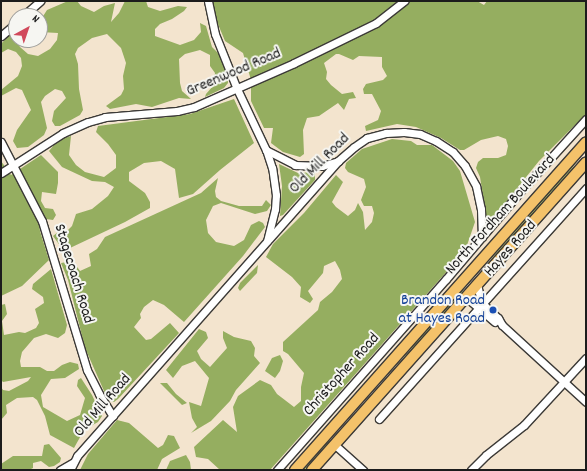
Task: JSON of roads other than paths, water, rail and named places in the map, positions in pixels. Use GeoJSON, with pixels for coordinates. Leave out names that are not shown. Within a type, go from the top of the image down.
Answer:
{"type":"FeatureCollection","features":[{"type":"Feature","properties":{"kind":"highway","name":"North Fordham Boulevard"},"geometry":{"type":"LineString","coordinates":[[295,470],[586,142]]}},
{"type":"Feature","properties":{"kind":"highway","name":"North Fordham Boulevard"},"geometry":{"type":"LineString","coordinates":[[312,470],[586,162]]}},
{"type":"Feature","properties":{"kind":"highway"},"geometry":{"type":"LineString","coordinates":[[466,297],[466,291],[469,285],[495,252],[494,246]]}},
{"type":"Feature","properties":{"kind":"highway"},"geometry":{"type":"LineString","coordinates":[[335,445],[333,436],[369,394],[370,386]]}},
{"type":"Feature","properties":{"kind":"street"},"geometry":{"type":"LineString","coordinates":[[32,8],[40,1]]}},
{"type":"Feature","properties":{"kind":"street","name":"Old Mill Road"},"geometry":{"type":"LineString","coordinates":[[208,1],[215,34],[237,88],[266,150],[272,168],[276,195],[275,209],[267,241]]}},
{"type":"Feature","properties":{"kind":"street","name":"Greenwood Road"},"geometry":{"type":"LineString","coordinates":[[1,173],[13,164],[63,134],[88,122],[105,117],[183,110],[194,107],[376,23],[404,1]]}},
{"type":"Feature","properties":{"kind":"street","name":"Christopher Road"},"geometry":{"type":"LineString","coordinates":[[277,470],[482,238],[518,194],[586,119]]}},
{"type":"Feature","properties":{"kind":"street","name":"Old Mill Road"},"geometry":{"type":"LineString","coordinates":[[60,470],[71,466],[113,416],[338,161],[366,138],[386,133],[420,134],[436,141],[453,152],[464,166],[476,186],[481,209],[482,238]]}},
{"type":"Feature","properties":{"kind":"street","name":"Stagecoach Road"},"geometry":{"type":"LineString","coordinates":[[1,142],[42,221],[87,370],[99,394],[113,416]]}},
{"type":"Feature","properties":{"kind":"street"},"geometry":{"type":"LineString","coordinates":[[266,150],[295,165],[322,166],[338,161]]}},
{"type":"Feature","properties":{"kind":"street","name":"Hayes Road"},"geometry":{"type":"LineString","coordinates":[[379,419],[457,330],[586,188]]}},
{"type":"Feature","properties":{"kind":"street"},"geometry":{"type":"LineString","coordinates":[[446,279],[456,288]]}},
{"type":"Feature","properties":{"kind":"street"},"geometry":{"type":"LineString","coordinates":[[477,284],[480,305]]}},
{"type":"Feature","properties":{"kind":"street"},"geometry":{"type":"LineString","coordinates":[[466,297],[480,305],[496,323],[502,325],[586,402]]}},
{"type":"Feature","properties":{"kind":"street"},"geometry":{"type":"LineString","coordinates":[[471,470],[486,455],[524,425],[586,358]]}},
{"type":"Feature","properties":{"kind":"street"},"geometry":{"type":"LineString","coordinates":[[335,445],[363,470]]}},
{"type":"Feature","properties":{"kind":"place","name":"Brandon Road at Hayes Road"},"geometry":{"type":"Point","coordinates":[493,310]}}]}
